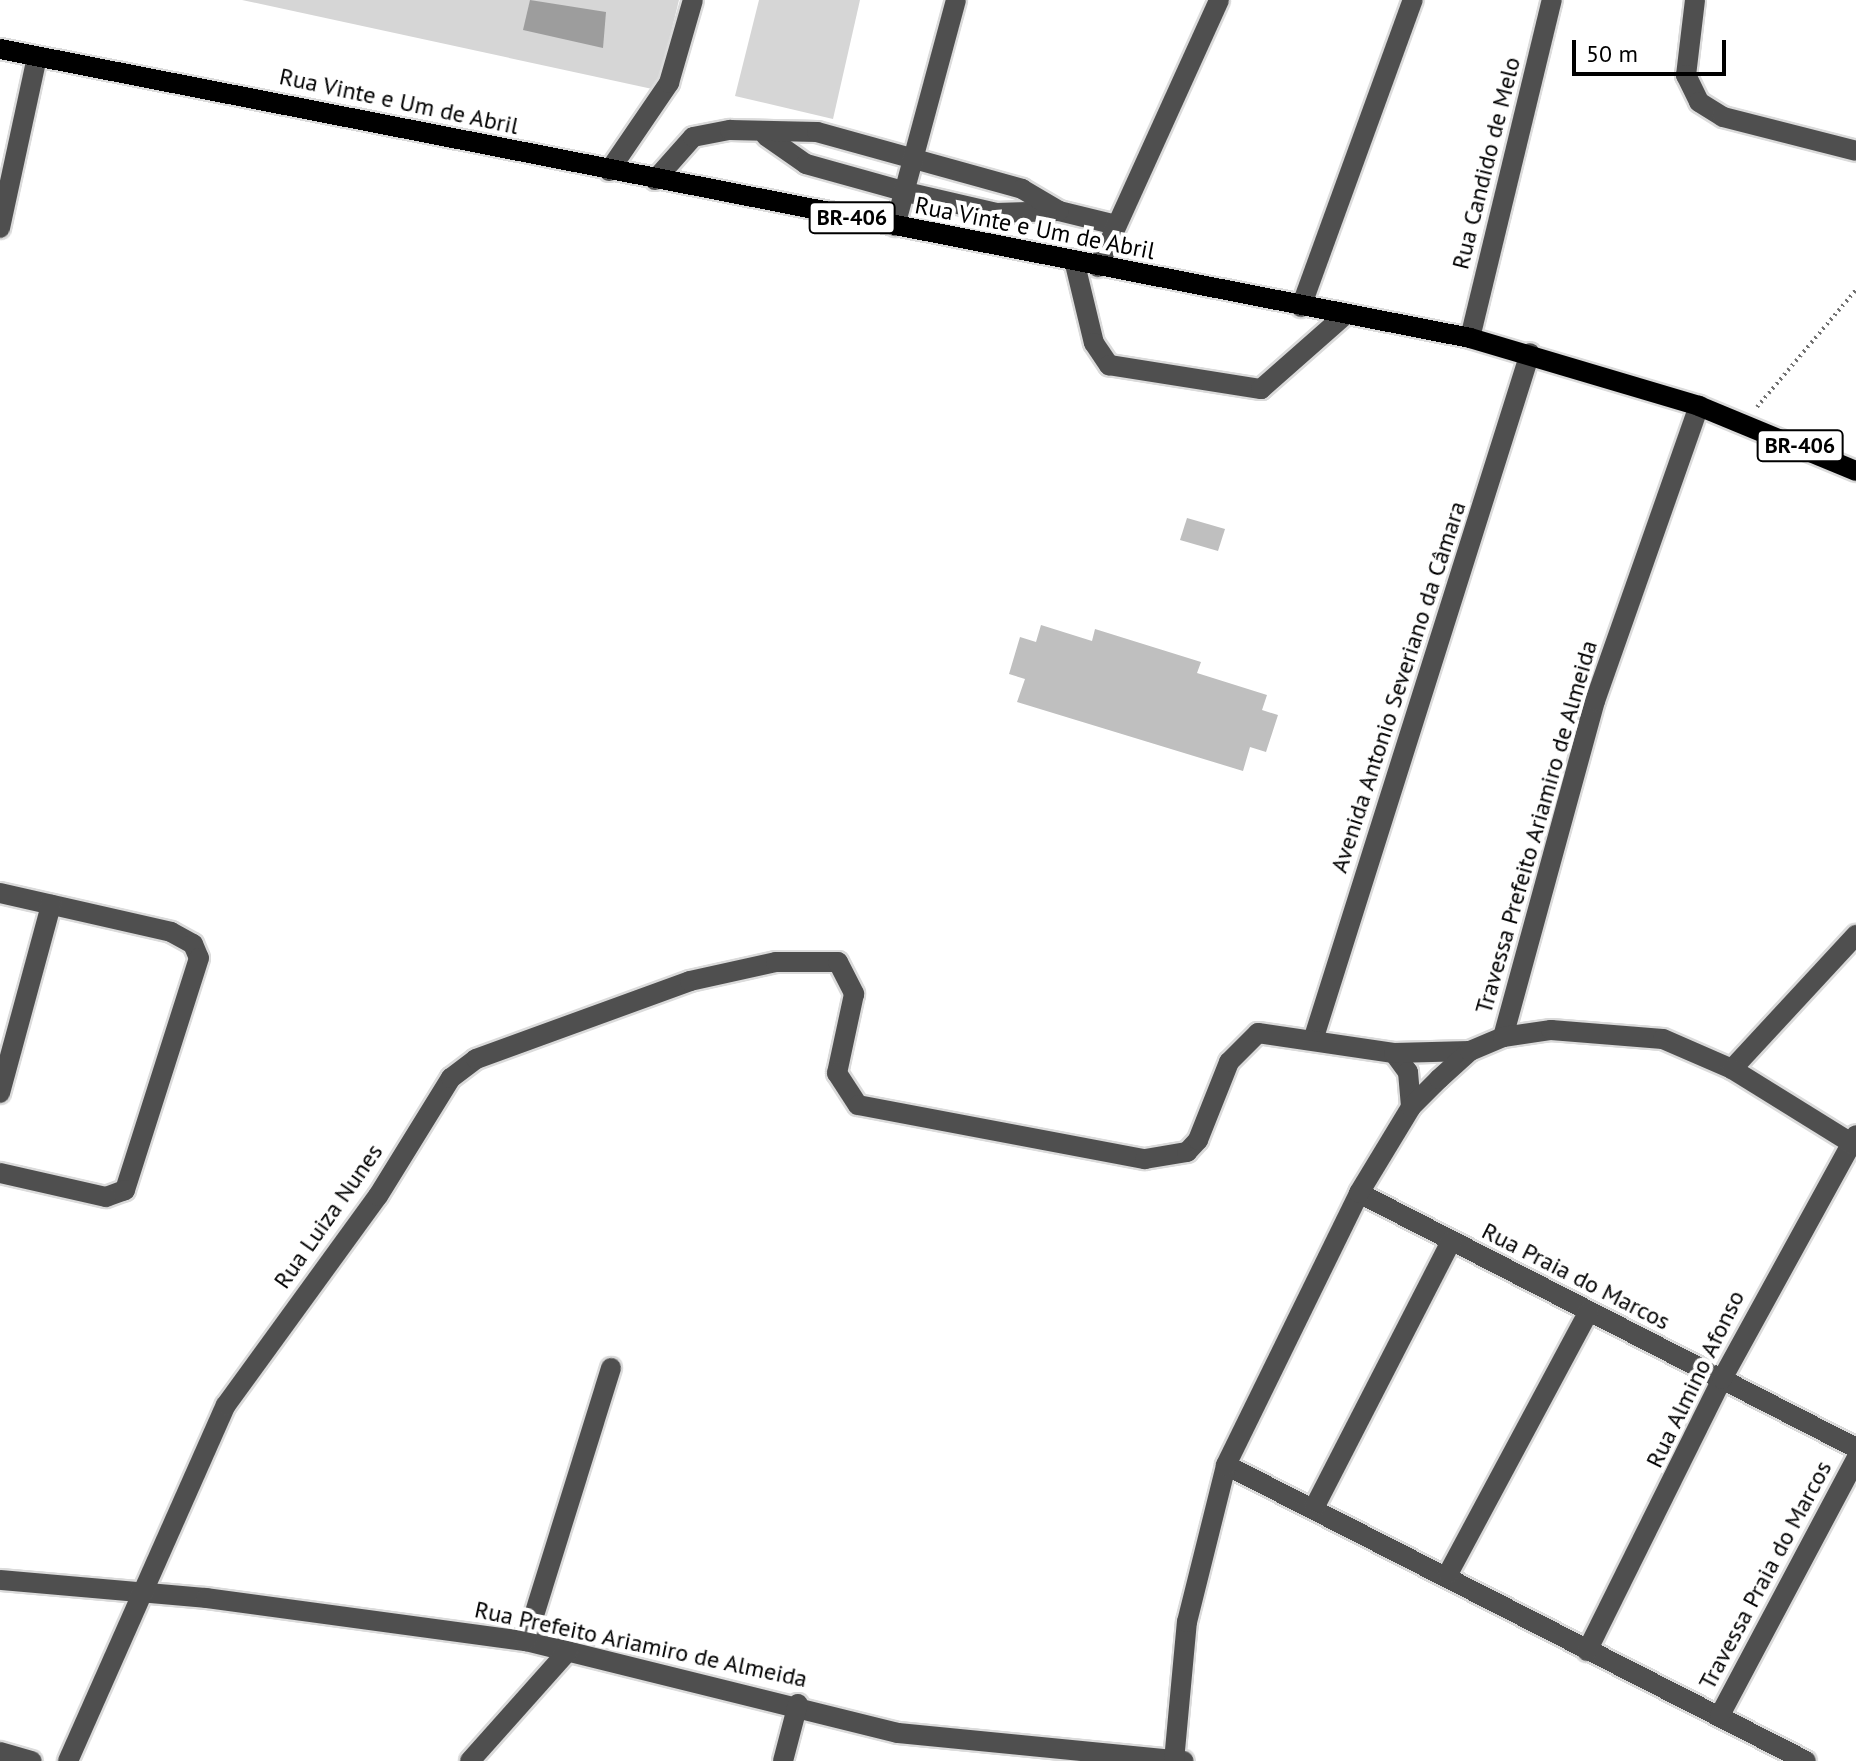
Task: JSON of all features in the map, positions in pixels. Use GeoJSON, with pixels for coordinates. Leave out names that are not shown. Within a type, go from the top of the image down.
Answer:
{"type":"FeatureCollection","features":[{"type":"Feature","properties":{"kind":"main road","name":"Rua Vinte e Um de Abril"},"geometry":{"type":"LineString","coordinates":[[0,49],[1470,338],[1530,353],[1744,421],[1856,471]]}},
{"type":"Feature","properties":{"kind":"street"},"geometry":{"type":"LineString","coordinates":[[609,171],[669,83],[693,0]]}},
{"type":"Feature","properties":{"kind":"street"},"geometry":{"type":"LineString","coordinates":[[895,226],[956,0]]}},
{"type":"Feature","properties":{"kind":"street"},"geometry":{"type":"LineString","coordinates":[[1098,267],[1219,0]]}},
{"type":"Feature","properties":{"kind":"street"},"geometry":{"type":"LineString","coordinates":[[1301,307],[1413,0]]}},
{"type":"Feature","properties":{"kind":"street","name":"Rua Candido de Melo"},"geometry":{"type":"LineString","coordinates":[[1470,338],[1552,0]]}},
{"type":"Feature","properties":{"kind":"street"},"geometry":{"type":"LineString","coordinates":[[1695,0],[1686,75],[1699,102],[1723,117],[1856,151]]}},
{"type":"Feature","properties":{"kind":"street"},"geometry":{"type":"LineString","coordinates":[[0,228],[37,57]]}},
{"type":"Feature","properties":{"kind":"street"},"geometry":{"type":"LineString","coordinates":[[655,180],[693,137],[730,130],[766,136],[817,132],[1022,189],[1059,211]]}},
{"type":"Feature","properties":{"kind":"street"},"geometry":{"type":"LineString","coordinates":[[766,136],[806,164],[906,192],[996,213],[1059,211],[1116,225]]}},
{"type":"Feature","properties":{"kind":"street"},"geometry":{"type":"LineString","coordinates":[[1074,260],[1099,355],[1124,368],[1261,389],[1345,315]]}},
{"type":"Feature","properties":{"kind":"street","name":"Avenida Antonio Severiano da Câmara"},"geometry":{"type":"LineString","coordinates":[[1314,1037],[1530,353]]}},
{"type":"Feature","properties":{"kind":"street","name":"Travessa Prefeito Ariamiro de Almeida"},"geometry":{"type":"LineString","coordinates":[[1503,1037],[1595,701],[1699,406]]}},
{"type":"Feature","properties":{"kind":"street"},"geometry":{"type":"LineString","coordinates":[[0,893],[171,932],[197,951],[198,971],[133,1178],[118,1195],[0,1173]]}},
{"type":"Feature","properties":{"kind":"street"},"geometry":{"type":"LineString","coordinates":[[0,1093],[51,905]]}},
{"type":"Feature","properties":{"kind":"street"},"geometry":{"type":"LineString","coordinates":[[1732,1069],[1856,935]]}},
{"type":"Feature","properties":{"kind":"street","name":"Rua Luiza Nunes"},"geometry":{"type":"LineString","coordinates":[[68,1761],[139,1591],[226,1405],[378,1196],[455,1072],[690,981],[776,962],[828,961],[847,969],[854,994],[837,1073],[858,1105],[1145,1159],[1187,1152],[1198,1140],[1245,1039],[1284,1031],[1314,1037]]}},
{"type":"Feature","properties":{"kind":"street","name":"Travessa Prefeito Ariamiro de Almeida"},"geometry":{"type":"LineString","coordinates":[[1226,1465],[1359,1193],[1411,1107],[1470,1051],[1503,1037],[1605,1031],[1663,1039],[1732,1069],[1854,1140]]}},
{"type":"Feature","properties":{"kind":"street"},"geometry":{"type":"LineString","coordinates":[[1314,1037],[1394,1053],[1470,1051]]}},
{"type":"Feature","properties":{"kind":"street"},"geometry":{"type":"LineString","coordinates":[[1394,1053],[1408,1072],[1411,1107]]}},
{"type":"Feature","properties":{"kind":"street","name":"Rua Almino Afonso"},"geometry":{"type":"LineString","coordinates":[[1587,1651],[1722,1379],[1854,1140]]}},
{"type":"Feature","properties":{"kind":"street","name":"Rua Praia do Marcos"},"geometry":{"type":"LineString","coordinates":[[1359,1193],[1856,1448]]}},
{"type":"Feature","properties":{"kind":"street"},"geometry":{"type":"LineString","coordinates":[[1315,1506],[1451,1241]]}},
{"type":"Feature","properties":{"kind":"street"},"geometry":{"type":"LineString","coordinates":[[1448,1574],[1589,1311]]}},
{"type":"Feature","properties":{"kind":"street"},"geometry":{"type":"LineString","coordinates":[[526,1641],[611,1368]]}},
{"type":"Feature","properties":{"kind":"street","name":"Travessa Praia do Marcos"},"geometry":{"type":"LineString","coordinates":[[1720,1715],[1856,1459]]}},
{"type":"Feature","properties":{"kind":"street"},"geometry":{"type":"LineString","coordinates":[[1177,1760],[1187,1622],[1226,1465],[1315,1506],[1448,1574],[1587,1651],[1720,1715],[1806,1761]]}},
{"type":"Feature","properties":{"kind":"street","name":"Rua Prefeito Ariamiro de Almeida"},"geometry":{"type":"LineString","coordinates":[[0,1580],[139,1591],[526,1641],[798,1704],[898,1733],[1013,1752],[1177,1760]]}},
{"type":"Feature","properties":{"kind":"street"},"geometry":{"type":"LineString","coordinates":[[470,1761],[568,1651]]}},
{"type":"Feature","properties":{"kind":"street"},"geometry":{"type":"LineString","coordinates":[[783,1761],[798,1704]]}},
{"type":"Feature","properties":{"kind":"street"},"geometry":{"type":"LineString","coordinates":[[0,1752],[32,1761]]}},
{"type":"Feature","properties":{"kind":"path"},"geometry":{"type":"LineString","coordinates":[[1744,421],[1856,290]]}},
{"type":"Feature","properties":{"kind":"shaded area"},"geometry":{"type":"Polygon","coordinates":[[[242,0],[679,0],[657,90],[242,0]]]}},
{"type":"Feature","properties":{"kind":"shaded area"},"geometry":{"type":"Polygon","coordinates":[[[530,0],[606,12],[603,48],[523,30],[530,0]]]}},
{"type":"Feature","properties":{"kind":"shaded area"},"geometry":{"type":"Polygon","coordinates":[[[759,0],[860,0],[833,119],[735,96],[759,0]]]}},
{"type":"Feature","properties":{"kind":"building"},"geometry":{"type":"Polygon","coordinates":[[[1187,518],[1225,529],[1218,551],[1180,540],[1187,518]]]}},
{"type":"Feature","properties":{"kind":"building"},"geometry":{"type":"Polygon","coordinates":[[[1041,625],[1092,641],[1095,629],[1201,662],[1197,673],[1267,695],[1262,710],[1278,715],[1266,752],[1250,747],[1243,771],[1017,702],[1025,679],[1009,674],[1020,637],[1036,642],[1041,625]]]}}]}
